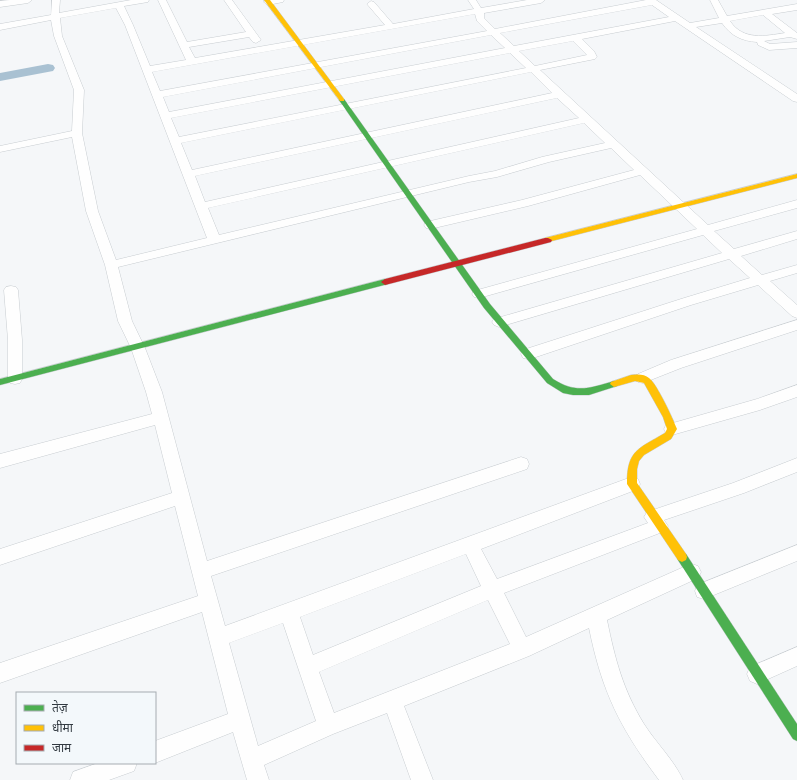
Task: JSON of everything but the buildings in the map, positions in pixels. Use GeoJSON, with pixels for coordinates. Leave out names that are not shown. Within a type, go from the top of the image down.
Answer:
{"type":"FeatureCollection","features":[{"type":"Feature","properties":{"kind":"street"},"geometry":{"type":"LineString","coordinates":[[0,4],[28,0]]}},
{"type":"Feature","properties":{"kind":"street"},"geometry":{"type":"LineString","coordinates":[[56,0],[58,36],[79,90],[77,132],[92,212],[111,265],[125,321],[138,348],[154,392],[218,638],[251,760],[258,780]]}},
{"type":"Feature","properties":{"kind":"street"},"geometry":{"type":"LineString","coordinates":[[0,27],[145,0]]}},
{"type":"Feature","properties":{"kind":"street"},"geometry":{"type":"LineString","coordinates":[[162,0],[192,62]]}},
{"type":"Feature","properties":{"kind":"street"},"geometry":{"type":"LineString","coordinates":[[228,0],[262,49]]}},
{"type":"Feature","properties":{"kind":"street"},"geometry":{"type":"LineString","coordinates":[[268,1],[280,0]]}},
{"type":"Feature","properties":{"kind":"street"},"geometry":{"type":"LineString","coordinates":[[472,0],[479,11],[480,19],[492,31],[704,229],[797,313]]}},
{"type":"Feature","properties":{"kind":"street"},"geometry":{"type":"LineString","coordinates":[[146,70],[541,0]]}},
{"type":"Feature","properties":{"kind":"street"},"geometry":{"type":"LineString","coordinates":[[714,0],[730,28],[739,36],[748,39],[795,36]]}},
{"type":"Feature","properties":{"kind":"street"},"geometry":{"type":"LineString","coordinates":[[268,1],[347,107],[479,294],[500,322],[550,381],[568,392],[580,393],[630,378],[643,378],[676,364],[797,325]]}},
{"type":"Feature","properties":{"kind":"street"},"geometry":{"type":"LineString","coordinates":[[157,95],[651,1],[797,99]]}},
{"type":"Feature","properties":{"kind":"street"},"geometry":{"type":"LineString","coordinates":[[123,3],[128,25],[214,239]]}},
{"type":"Feature","properties":{"kind":"street"},"geometry":{"type":"LineString","coordinates":[[371,4],[390,26]]}},
{"type":"Feature","properties":{"kind":"street"},"geometry":{"type":"LineString","coordinates":[[687,26],[725,18],[797,7]]}},
{"type":"Feature","properties":{"kind":"street"},"geometry":{"type":"LineString","coordinates":[[764,12],[795,36]]}},
{"type":"Feature","properties":{"kind":"street"},"geometry":{"type":"LineString","coordinates":[[165,116],[677,18]]}},
{"type":"Feature","properties":{"kind":"street"},"geometry":{"type":"LineString","coordinates":[[782,26],[797,24]]}},
{"type":"Feature","properties":{"kind":"street"},"geometry":{"type":"LineString","coordinates":[[184,45],[251,34]]}},
{"type":"Feature","properties":{"kind":"street"},"geometry":{"type":"LineString","coordinates":[[174,141],[534,70],[592,57],[591,53],[576,38]]}},
{"type":"Feature","properties":{"kind":"street"},"geometry":{"type":"LineString","coordinates":[[756,38],[766,46],[797,45]]}},
{"type":"Feature","properties":{"kind":"street"},"geometry":{"type":"LineString","coordinates":[[188,174],[366,134],[560,94]]}},
{"type":"Feature","properties":{"kind":"street"},"geometry":{"type":"LineString","coordinates":[[201,206],[386,163],[587,119]]}},
{"type":"Feature","properties":{"kind":"street"},"geometry":{"type":"LineString","coordinates":[[0,149],[77,132]]}},
{"type":"Feature","properties":{"kind":"street"},"geometry":{"type":"LineString","coordinates":[[111,265],[214,239],[505,172],[546,159],[614,144]]}},
{"type":"Feature","properties":{"kind":"street"},"geometry":{"type":"LineString","coordinates":[[430,225],[524,203],[642,171]]}},
{"type":"Feature","properties":{"kind":"street"},"geometry":{"type":"LineString","coordinates":[[0,382],[138,348],[797,176]]}},
{"type":"Feature","properties":{"kind":"street"},"geometry":{"type":"LineString","coordinates":[[479,294],[704,229],[797,204]]}},
{"type":"Feature","properties":{"kind":"street"},"geometry":{"type":"LineString","coordinates":[[500,322],[797,234]]}},
{"type":"Feature","properties":{"kind":"street"},"geometry":{"type":"LineString","coordinates":[[528,354],[679,304],[797,269]]}},
{"type":"Feature","properties":{"kind":"street"},"geometry":{"type":"LineString","coordinates":[[11,290],[15,340],[15,379]]}},
{"type":"Feature","properties":{"kind":"street"},"geometry":{"type":"LineString","coordinates":[[643,378],[668,416],[672,429]]}},
{"type":"Feature","properties":{"kind":"street"},"geometry":{"type":"LineString","coordinates":[[797,391],[760,404],[672,429],[664,438],[644,449],[638,455],[632,468],[632,484],[656,522],[692,572],[797,735]]}},
{"type":"Feature","properties":{"kind":"street"},"geometry":{"type":"LineString","coordinates":[[0,461],[161,416]]}},
{"type":"Feature","properties":{"kind":"street"},"geometry":{"type":"LineString","coordinates":[[201,571],[521,464]]}},
{"type":"Feature","properties":{"kind":"street"},"geometry":{"type":"LineString","coordinates":[[308,667],[491,590],[797,465]]}},
{"type":"Feature","properties":{"kind":"street"},"geometry":{"type":"LineString","coordinates":[[218,638],[470,546],[632,484]]}},
{"type":"Feature","properties":{"kind":"street"},"geometry":{"type":"LineString","coordinates":[[0,557],[182,497]]}},
{"type":"Feature","properties":{"kind":"street"},"geometry":{"type":"LineString","coordinates":[[470,546],[522,649]]}},
{"type":"Feature","properties":{"kind":"street"},"geometry":{"type":"LineString","coordinates":[[704,591],[797,553]]}},
{"type":"Feature","properties":{"kind":"street"},"geometry":{"type":"LineString","coordinates":[[251,760],[328,726],[522,649],[692,572]]}},
{"type":"Feature","properties":{"kind":"street"},"geometry":{"type":"LineString","coordinates":[[0,673],[209,602]]}},
{"type":"Feature","properties":{"kind":"street"},"geometry":{"type":"LineString","coordinates":[[289,612],[328,726]]}},
{"type":"Feature","properties":{"kind":"street"},"geometry":{"type":"LineString","coordinates":[[596,615],[612,682],[623,706],[646,746],[672,780]]}},
{"type":"Feature","properties":{"kind":"street"},"geometry":{"type":"LineString","coordinates":[[757,674],[797,656]]}},
{"type":"Feature","properties":{"kind":"street"},"geometry":{"type":"LineString","coordinates":[[392,700],[422,780]]}},
{"type":"Feature","properties":{"kind":"street"},"geometry":{"type":"LineString","coordinates":[[156,752],[241,719]]}},
{"type":"Feature","properties":{"kind":"street"},"geometry":{"type":"LineString","coordinates":[[81,780],[123,764]]}},
{"type":"Feature","properties":{"kind":"waterway"},"geometry":{"type":"LineString","coordinates":[[0,77],[48,68]]}},
{"type":"Feature","properties":{"kind":"traffic: fast"},"geometry":{"type":"LineString","coordinates":[[342,100],[487,306],[550,381],[558,387],[573,392],[589,391],[614,384]]}},
{"type":"Feature","properties":{"kind":"traffic: fast"},"geometry":{"type":"LineString","coordinates":[[0,382],[385,282]]}},
{"type":"Feature","properties":{"kind":"traffic: fast"},"geometry":{"type":"LineString","coordinates":[[682,557],[797,735]]}},
{"type":"Feature","properties":{"kind":"traffic: slow"},"geometry":{"type":"LineString","coordinates":[[267,0],[342,100]]}},
{"type":"Feature","properties":{"kind":"traffic: slow"},"geometry":{"type":"LineString","coordinates":[[548,240],[797,176]]}},
{"type":"Feature","properties":{"kind":"traffic: slow"},"geometry":{"type":"LineString","coordinates":[[614,384],[627,379],[635,378],[647,381],[668,417],[672,429],[668,436],[641,452],[635,459],[632,469],[632,484],[682,557]]}},
{"type":"Feature","properties":{"kind":"traffic: jam"},"geometry":{"type":"LineString","coordinates":[[385,282],[548,240]]}}]}
